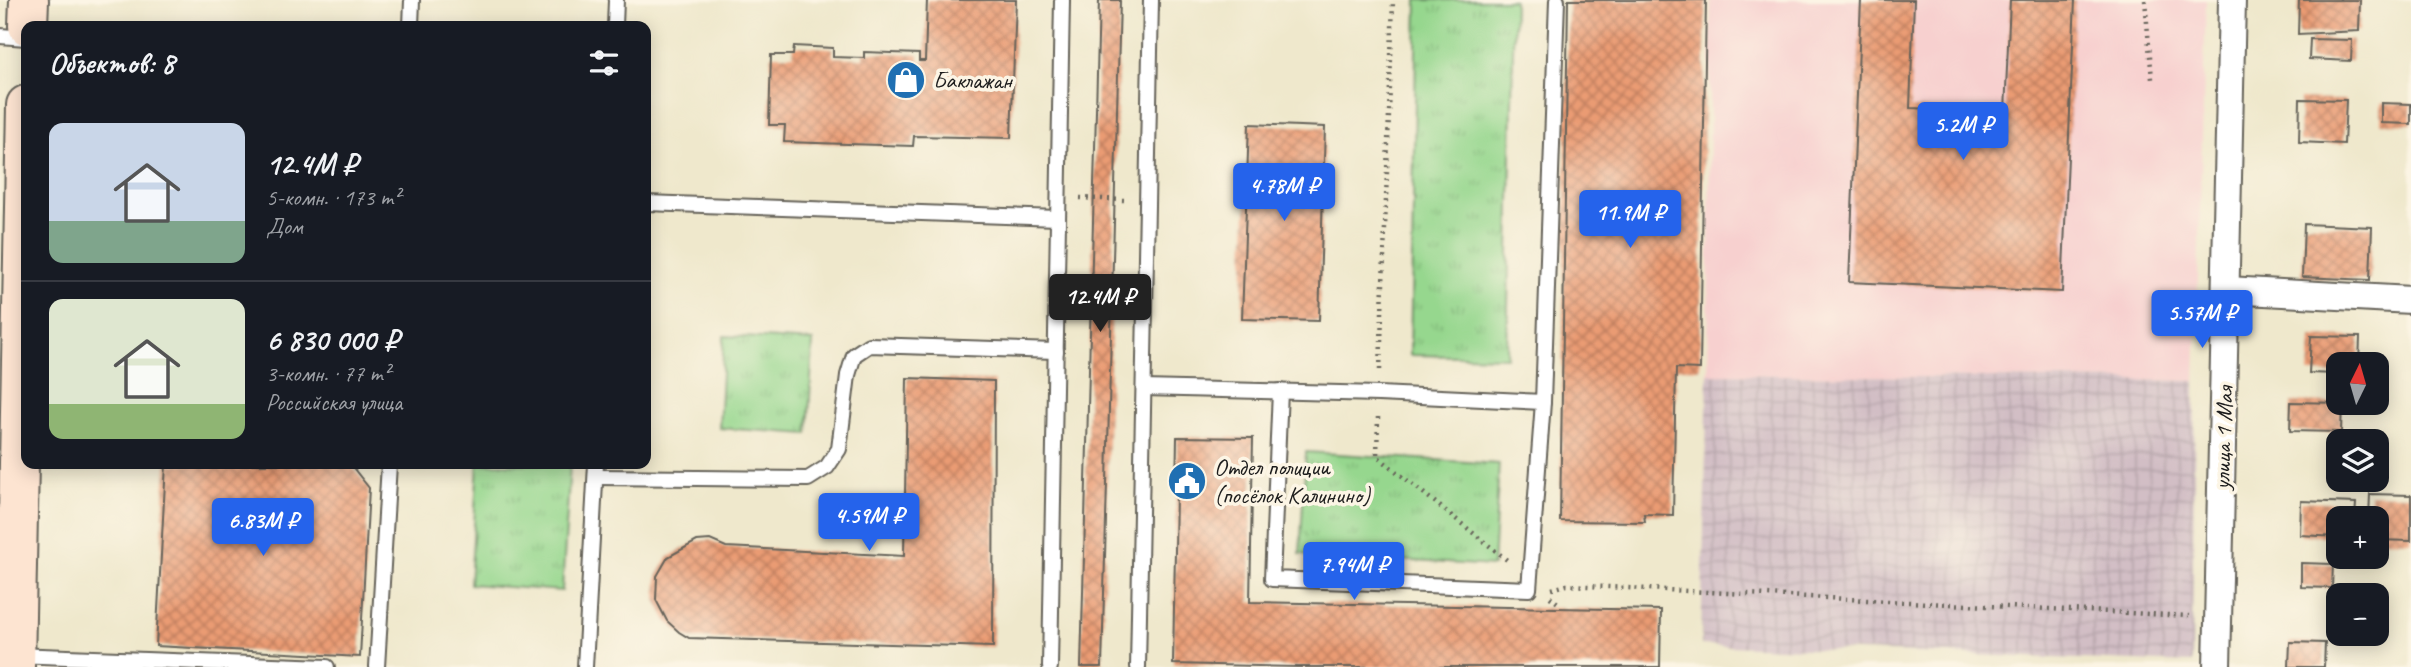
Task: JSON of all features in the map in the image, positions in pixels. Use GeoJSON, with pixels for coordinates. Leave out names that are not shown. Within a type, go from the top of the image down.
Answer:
{"type":"FeatureCollection","features":[{"type":"Feature","properties":{"kind":"main road"},"geometry":{"type":"LineString","coordinates":[[28,21],[29,0]]}},
{"type":"Feature","properties":{"kind":"main road"},"geometry":{"type":"LineString","coordinates":[[10,659],[8,544],[21,227]]}},
{"type":"Feature","properties":{"kind":"street","name":"улица 1 Мая"},"geometry":{"type":"LineString","coordinates":[[2217,667],[2232,0]]}},
{"type":"Feature","properties":{"kind":"street"},"geometry":{"type":"LineString","coordinates":[[2227,290],[2411,300]]}},
{"type":"Feature","properties":{"kind":"lane"},"geometry":{"type":"LineString","coordinates":[[411,21],[412,0]]}},
{"type":"Feature","properties":{"kind":"lane"},"geometry":{"type":"LineString","coordinates":[[615,21],[616,0]]}},
{"type":"Feature","properties":{"kind":"lane"},"geometry":{"type":"LineString","coordinates":[[1050,667],[1062,0]]}},
{"type":"Feature","properties":{"kind":"lane"},"geometry":{"type":"LineString","coordinates":[[1138,667],[1151,0]]}},
{"type":"Feature","properties":{"kind":"lane"},"geometry":{"type":"LineString","coordinates":[[1280,391],[1272,579],[1529,589],[1543,402],[1557,0]]}},
{"type":"Feature","properties":{"kind":"lane"},"geometry":{"type":"LineString","coordinates":[[0,36],[21,38]]}},
{"type":"Feature","properties":{"kind":"lane"},"geometry":{"type":"LineString","coordinates":[[651,204],[1058,218]]}},
{"type":"Feature","properties":{"kind":"lane"},"geometry":{"type":"LineString","coordinates":[[585,667],[596,470],[808,479],[827,467],[839,449],[848,375],[854,355],[869,345],[1056,351]]}},
{"type":"Feature","properties":{"kind":"lane"},"geometry":{"type":"LineString","coordinates":[[1144,388],[1379,394],[1543,402]]}},
{"type":"Feature","properties":{"kind":"lane"},"geometry":{"type":"LineString","coordinates":[[377,667],[388,469]]}},
{"type":"Feature","properties":{"kind":"lane"},"geometry":{"type":"LineString","coordinates":[[10,659],[327,667]]}},
{"type":"Feature","properties":{"kind":"path"},"geometry":{"type":"LineString","coordinates":[[1393,0],[1377,456],[1530,578]]}},
{"type":"Feature","properties":{"kind":"path"},"geometry":{"type":"LineString","coordinates":[[2145,0],[2152,79]]}},
{"type":"Feature","properties":{"kind":"path"},"geometry":{"type":"LineString","coordinates":[[1059,197],[1147,201]]}},
{"type":"Feature","properties":{"kind":"path"},"geometry":{"type":"LineString","coordinates":[[1558,608],[1558,603],[1542,591],[1567,585],[2218,617]]}},
{"type":"Feature","properties":{"kind":"shaded area"},"geometry":{"type":"Polygon","coordinates":[[[1711,0],[2206,0],[2195,381],[1708,374],[1711,0]]]}},
{"type":"Feature","properties":{"kind":"shaded area"},"geometry":{"type":"Polygon","coordinates":[[[1708,374],[2195,381],[2192,663],[1701,645],[1708,374]]]}},
{"type":"Feature","properties":{"kind":"green space"},"geometry":{"type":"Polygon","coordinates":[[[1417,0],[1514,0],[1507,357],[1410,355],[1417,0]]]}},
{"type":"Feature","properties":{"kind":"green space"},"geometry":{"type":"Polygon","coordinates":[[[724,336],[813,341],[808,434],[719,428],[724,336]]]}},
{"type":"Feature","properties":{"kind":"green space"},"geometry":{"type":"Polygon","coordinates":[[[1306,452],[1499,464],[1493,566],[1300,554],[1306,452]]]}},
{"type":"Feature","properties":{"kind":"green space"},"geometry":{"type":"Polygon","coordinates":[[[478,469],[570,469],[562,591],[470,584],[478,469]]]}},
{"type":"Feature","properties":{"kind":"building"},"geometry":{"type":"Polygon","coordinates":[[[927,0],[1016,0],[1011,138],[914,136],[913,146],[784,142],[785,125],[769,125],[771,55],[793,55],[794,46],[833,48],[833,57],[864,58],[864,52],[919,54],[919,61],[925,61],[927,0]]]}},
{"type":"Feature","properties":{"kind":"building"},"geometry":{"type":"Polygon","coordinates":[[[1099,0],[1120,0],[1102,667],[1081,667],[1099,0]]]}},
{"type":"Feature","properties":{"kind":"building"},"geometry":{"type":"Polygon","coordinates":[[[1568,0],[1706,0],[1700,369],[1676,368],[1673,515],[1644,514],[1645,522],[1560,521],[1568,0]]]}},
{"type":"Feature","properties":{"kind":"building"},"geometry":{"type":"Polygon","coordinates":[[[1861,0],[1914,0],[1910,108],[2005,112],[2010,0],[2075,0],[2062,292],[1849,282],[1861,0]]]}},
{"type":"Feature","properties":{"kind":"building"},"geometry":{"type":"Polygon","coordinates":[[[2299,0],[2360,0],[2359,31],[2298,34],[2299,0]]]}},
{"type":"Feature","properties":{"kind":"building"},"geometry":{"type":"Polygon","coordinates":[[[2310,39],[2352,40],[2351,61],[2309,59],[2310,39]]]}},
{"type":"Feature","properties":{"kind":"building"},"geometry":{"type":"Polygon","coordinates":[[[2300,99],[2346,100],[2344,144],[2299,142],[2300,99]]]}},
{"type":"Feature","properties":{"kind":"building"},"geometry":{"type":"Polygon","coordinates":[[[2381,103],[2411,104],[2411,124],[2381,123],[2381,103]]]}},
{"type":"Feature","properties":{"kind":"building"},"geometry":{"type":"Polygon","coordinates":[[[1249,124],[1325,127],[1319,321],[1242,319],[1249,124]]]}},
{"type":"Feature","properties":{"kind":"building"},"geometry":{"type":"Polygon","coordinates":[[[2304,224],[2372,227],[2370,280],[2302,277],[2304,224]]]}},
{"type":"Feature","properties":{"kind":"building"},"geometry":{"type":"Polygon","coordinates":[[[2311,336],[2360,337],[2359,352],[2326,352],[2326,374],[2309,373],[2311,336]]]}},
{"type":"Feature","properties":{"kind":"building"},"geometry":{"type":"Polygon","coordinates":[[[907,378],[994,381],[993,647],[689,638],[667,621],[656,600],[657,576],[668,557],[697,541],[710,540],[726,547],[904,556],[907,378]]]}},
{"type":"Feature","properties":{"kind":"building"},"geometry":{"type":"Polygon","coordinates":[[[2291,402],[2326,403],[2326,415],[2342,415],[2341,429],[2326,429],[2326,432],[2290,431],[2291,402]]]}},
{"type":"Feature","properties":{"kind":"building"},"geometry":{"type":"Polygon","coordinates":[[[1177,437],[1253,438],[1250,602],[1661,610],[1660,667],[1298,667],[1173,664],[1177,437]]]}},
{"type":"Feature","properties":{"kind":"building"},"geometry":{"type":"Polygon","coordinates":[[[166,469],[354,469],[369,488],[360,657],[156,646],[166,469]]]}},
{"type":"Feature","properties":{"kind":"building"},"geometry":{"type":"Polygon","coordinates":[[[2370,494],[2411,495],[2411,541],[2389,540],[2389,506],[2370,506],[2370,494]]]}},
{"type":"Feature","properties":{"kind":"building"},"geometry":{"type":"Polygon","coordinates":[[[2301,501],[2356,503],[2356,506],[2326,506],[2326,536],[2300,535],[2301,501]]]}},
{"type":"Feature","properties":{"kind":"building"},"geometry":{"type":"Polygon","coordinates":[[[2301,563],[2326,564],[2326,569],[2333,569],[2332,583],[2326,583],[2326,588],[2301,587],[2301,563]]]}},
{"type":"Feature","properties":{"kind":"building"},"geometry":{"type":"Polygon","coordinates":[[[2290,642],[2325,643],[2324,667],[2289,667],[2290,642]]]}},
{"type":"Feature","properties":{"kind":"place","name":"Баклажан"},"geometry":{"type":"Point","coordinates":[906,80]}},
{"type":"Feature","properties":{"kind":"place","name":"Отдел полиции (посёлок Калинино)"},"geometry":{"type":"Point","coordinates":[1187,481]}}]}
